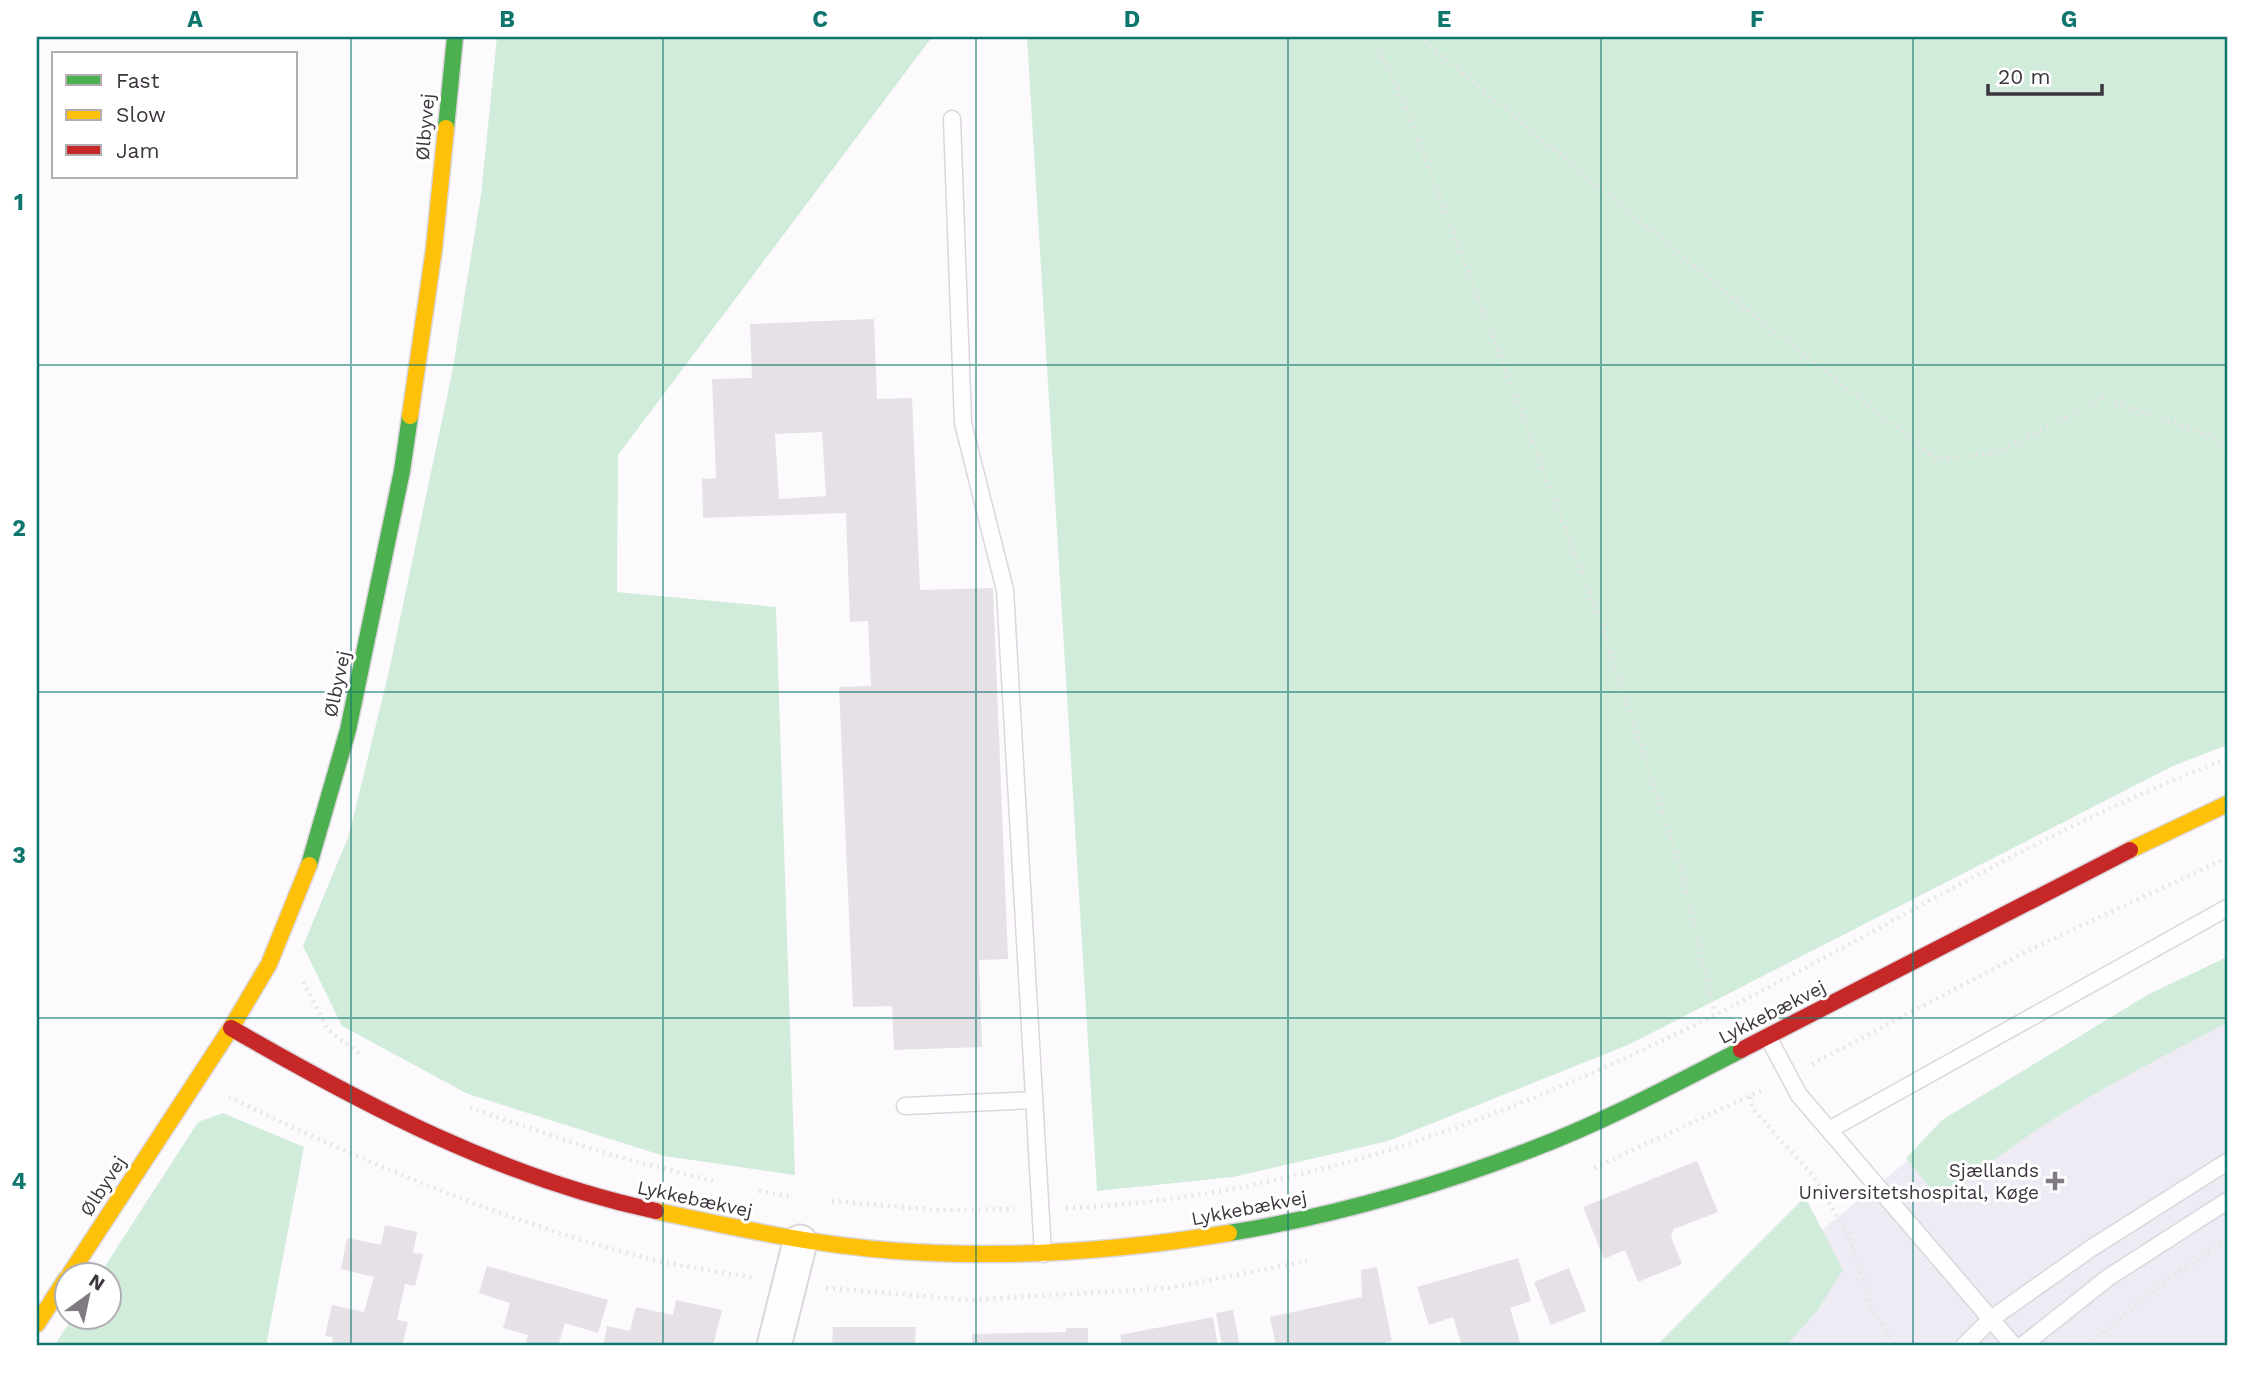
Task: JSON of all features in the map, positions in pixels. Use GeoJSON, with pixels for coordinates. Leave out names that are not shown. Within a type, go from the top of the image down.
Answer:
{"type":"FeatureCollection","features":[{"type":"Feature","properties":{"kind":"street","name":"Ølbyvej"},"geometry":{"type":"LineString","coordinates":[[79,1260],[197,1081],[269,964],[315,849],[348,730],[402,471],[435,249],[455,37]]}},
{"type":"Feature","properties":{"kind":"street","name":"Lykkebækvej"},"geometry":{"type":"LineString","coordinates":[[231,1028],[364,1105],[504,1166],[650,1213],[800,1242],[951,1255],[1102,1252],[1251,1233],[1398,1198],[1540,1146],[1769,1039],[2070,879],[2227,804]]}},
{"type":"Feature","properties":{"kind":"street"},"geometry":{"type":"LineString","coordinates":[[774,1346],[800,1242]]}},
{"type":"Feature","properties":{"kind":"street"},"geometry":{"type":"LineString","coordinates":[[37,1324],[52,1301]]}},
{"type":"Feature","properties":{"kind":"lane"},"geometry":{"type":"LineString","coordinates":[[952,119],[964,423],[1005,590],[1043,1254]]}},
{"type":"Feature","properties":{"kind":"lane"},"geometry":{"type":"LineString","coordinates":[[1829,1130],[2227,908]]}},
{"type":"Feature","properties":{"kind":"lane"},"geometry":{"type":"LineString","coordinates":[[1769,1039],[1799,1095],[2014,1346]]}},
{"type":"Feature","properties":{"kind":"lane"},"geometry":{"type":"LineString","coordinates":[[905,1106],[1033,1100]]}},
{"type":"Feature","properties":{"kind":"lane"},"geometry":{"type":"LineString","coordinates":[[1964,1346],[1991,1319],[2166,1198],[2227,1162]]}},
{"type":"Feature","properties":{"kind":"lane"},"geometry":{"type":"LineString","coordinates":[[2022,1346],[2109,1276],[2227,1201]]}},
{"type":"Feature","properties":{"kind":"path"},"geometry":{"type":"LineString","coordinates":[[1373,37],[1405,105],[1602,626],[1681,870],[1715,1014]]}},
{"type":"Feature","properties":{"kind":"path"},"geometry":{"type":"LineString","coordinates":[[1419,37],[1730,296],[1936,459],[1995,454],[2103,398],[2213,437],[2227,452]]}},
{"type":"Feature","properties":{"kind":"path"},"geometry":{"type":"LineString","coordinates":[[819,1200],[936,1210],[1089,1207],[1188,1195],[1338,1166],[1475,1123],[1603,1070],[1715,1014],[2075,824],[2227,759]]}},
{"type":"Feature","properties":{"kind":"path"},"geometry":{"type":"LineString","coordinates":[[1588,1170],[1750,1097],[2033,948],[2227,858]]}},
{"type":"Feature","properties":{"kind":"path"},"geometry":{"type":"LineString","coordinates":[[269,964],[302,980],[328,1030],[364,1057]]}},
{"type":"Feature","properties":{"kind":"path"},"geometry":{"type":"LineString","coordinates":[[1740,1052],[1753,1108],[1813,1176],[1849,1236],[1871,1307],[1892,1345]]}},
{"type":"Feature","properties":{"kind":"path"},"geometry":{"type":"LineString","coordinates":[[197,1081],[298,1131],[399,1174],[528,1221],[650,1259],[790,1284],[970,1300],[1169,1289],[1278,1269],[1316,1259]]}},
{"type":"Feature","properties":{"kind":"path"},"geometry":{"type":"LineString","coordinates":[[458,1102],[604,1153],[716,1181]]}},
{"type":"Feature","properties":{"kind":"path"},"geometry":{"type":"LineString","coordinates":[[754,1190],[793,1196]]}},
{"type":"Feature","properties":{"kind":"path"},"geometry":{"type":"LineString","coordinates":[[2087,1346],[2165,1281],[2227,1239]]}},
{"type":"Feature","properties":{"kind":"shaded area","name":"Sjællands Universitetshospital, Køge"},"geometry":{"type":"Polygon","coordinates":[[[2227,967],[2227,1346],[1709,1346],[1803,1245],[1963,1116],[2227,967]]]}},
{"type":"Feature","properties":{"kind":"green space"},"geometry":{"type":"Polygon","coordinates":[[[497,37],[932,37],[618,455],[617,592],[776,607],[795,1175],[664,1156],[468,1094],[342,1026],[303,946],[349,835],[389,671],[452,373],[481,195],[497,37]]]}},
{"type":"Feature","properties":{"kind":"green space"},"geometry":{"type":"Polygon","coordinates":[[[1027,37],[2227,37],[2227,745],[2173,766],[1628,1045],[1388,1141],[1233,1177],[1097,1191],[1027,37]]]}},
{"type":"Feature","properties":{"kind":"green space"},"geometry":{"type":"Polygon","coordinates":[[[2227,957],[2227,1023],[2115,1082],[2043,1126],[2008,1150],[1942,1203],[1906,1158],[1942,1120],[2149,994],[2227,957]]]}},
{"type":"Feature","properties":{"kind":"green space"},"geometry":{"type":"Polygon","coordinates":[[[223,1113],[304,1147],[266,1346],[54,1346],[64,1330],[122,1330],[122,1260],[109,1260],[198,1122],[223,1113]]]}},
{"type":"Feature","properties":{"kind":"green space"},"geometry":{"type":"Polygon","coordinates":[[[1805,1197],[1843,1270],[1817,1311],[1786,1346],[1656,1346],[1805,1197]]]}},
{"type":"Feature","properties":{"kind":"building"},"geometry":{"type":"Polygon","coordinates":[[[874,319],[877,399],[912,398],[920,590],[993,588],[1008,959],[979,960],[982,1047],[894,1050],[892,1006],[853,1007],[839,687],[871,686],[868,621],[850,622],[846,513],[703,518],[702,479],[716,478],[712,379],[752,378],[750,324],[874,319]],[[822,432],[775,434],[779,499],[826,496],[822,432]]]}},
{"type":"Feature","properties":{"kind":"building"},"geometry":{"type":"Polygon","coordinates":[[[1697,1161],[1718,1212],[1674,1229],[1671,1237],[1682,1264],[1638,1282],[1625,1250],[1604,1259],[1583,1207],[1697,1161]]]}},
{"type":"Feature","properties":{"kind":"building"},"geometry":{"type":"Polygon","coordinates":[[[385,1225],[417,1232],[413,1253],[423,1254],[415,1286],[405,1284],[397,1320],[408,1322],[402,1346],[331,1346],[333,1337],[325,1336],[332,1305],[364,1312],[374,1277],[341,1269],[347,1238],[381,1245],[385,1225]]]}},
{"type":"Feature","properties":{"kind":"building"},"geometry":{"type":"Polygon","coordinates":[[[1518,1258],[1531,1301],[1510,1308],[1521,1345],[1462,1346],[1453,1317],[1429,1325],[1417,1287],[1518,1258]]]}},
{"type":"Feature","properties":{"kind":"building"},"geometry":{"type":"Polygon","coordinates":[[[487,1266],[608,1300],[598,1333],[565,1323],[558,1346],[525,1346],[528,1335],[503,1328],[510,1303],[479,1293],[487,1266]]]}},
{"type":"Feature","properties":{"kind":"building"},"geometry":{"type":"Polygon","coordinates":[[[1377,1267],[1392,1341],[1371,1346],[1276,1346],[1270,1317],[1362,1297],[1361,1270],[1377,1267]]]}},
{"type":"Feature","properties":{"kind":"building"},"geometry":{"type":"Polygon","coordinates":[[[1569,1268],[1586,1311],[1551,1325],[1534,1282],[1569,1268]]]}},
{"type":"Feature","properties":{"kind":"building"},"geometry":{"type":"Polygon","coordinates":[[[676,1300],[722,1310],[713,1346],[603,1346],[607,1326],[630,1331],[636,1307],[673,1315],[676,1300]]]}},
{"type":"Feature","properties":{"kind":"building"},"geometry":{"type":"Polygon","coordinates":[[[1233,1310],[1240,1346],[1222,1346],[1216,1313],[1233,1310]]]}},
{"type":"Feature","properties":{"kind":"building"},"geometry":{"type":"Polygon","coordinates":[[[1213,1317],[1218,1346],[1122,1346],[1120,1335],[1213,1317]]]}},
{"type":"Feature","properties":{"kind":"building"},"geometry":{"type":"Polygon","coordinates":[[[833,1327],[916,1327],[915,1346],[832,1346],[833,1327]]]}},
{"type":"Feature","properties":{"kind":"building"},"geometry":{"type":"Polygon","coordinates":[[[1066,1328],[1088,1328],[1088,1346],[972,1346],[972,1334],[1066,1332],[1066,1328]]]}},
{"type":"Feature","properties":{"kind":"traffic: fast"},"geometry":{"type":"LineString","coordinates":[[446,128],[455,37]]}},
{"type":"Feature","properties":{"kind":"traffic: fast"},"geometry":{"type":"LineString","coordinates":[[309,865],[348,730],[402,471],[410,416]]}},
{"type":"Feature","properties":{"kind":"traffic: fast"},"geometry":{"type":"LineString","coordinates":[[1229,1233],[1346,1209],[1498,1162],[1588,1126],[1741,1050]]}},
{"type":"Feature","properties":{"kind":"traffic: slow"},"geometry":{"type":"LineString","coordinates":[[410,416],[434,249],[446,128]]}},
{"type":"Feature","properties":{"kind":"traffic: slow"},"geometry":{"type":"LineString","coordinates":[[2130,850],[2227,804]]}},
{"type":"Feature","properties":{"kind":"traffic: slow"},"geometry":{"type":"LineString","coordinates":[[79,1260],[231,1028],[269,964],[309,865]]}},
{"type":"Feature","properties":{"kind":"traffic: slow"},"geometry":{"type":"LineString","coordinates":[[656,1211],[806,1240],[866,1248],[939,1253],[1063,1252],[1146,1245],[1229,1233]]}},
{"type":"Feature","properties":{"kind":"traffic: slow"},"geometry":{"type":"LineString","coordinates":[[37,1324],[52,1301]]}},
{"type":"Feature","properties":{"kind":"traffic: jam"},"geometry":{"type":"LineString","coordinates":[[1741,1050],[2130,850]]}},
{"type":"Feature","properties":{"kind":"traffic: jam"},"geometry":{"type":"LineString","coordinates":[[231,1028],[384,1111],[489,1159],[599,1197],[656,1211]]}},
{"type":"Feature","properties":{"kind":"place","name":"Sjællands Universitetshospital, Køge"},"geometry":{"type":"Point","coordinates":[2055,1181]}}]}
